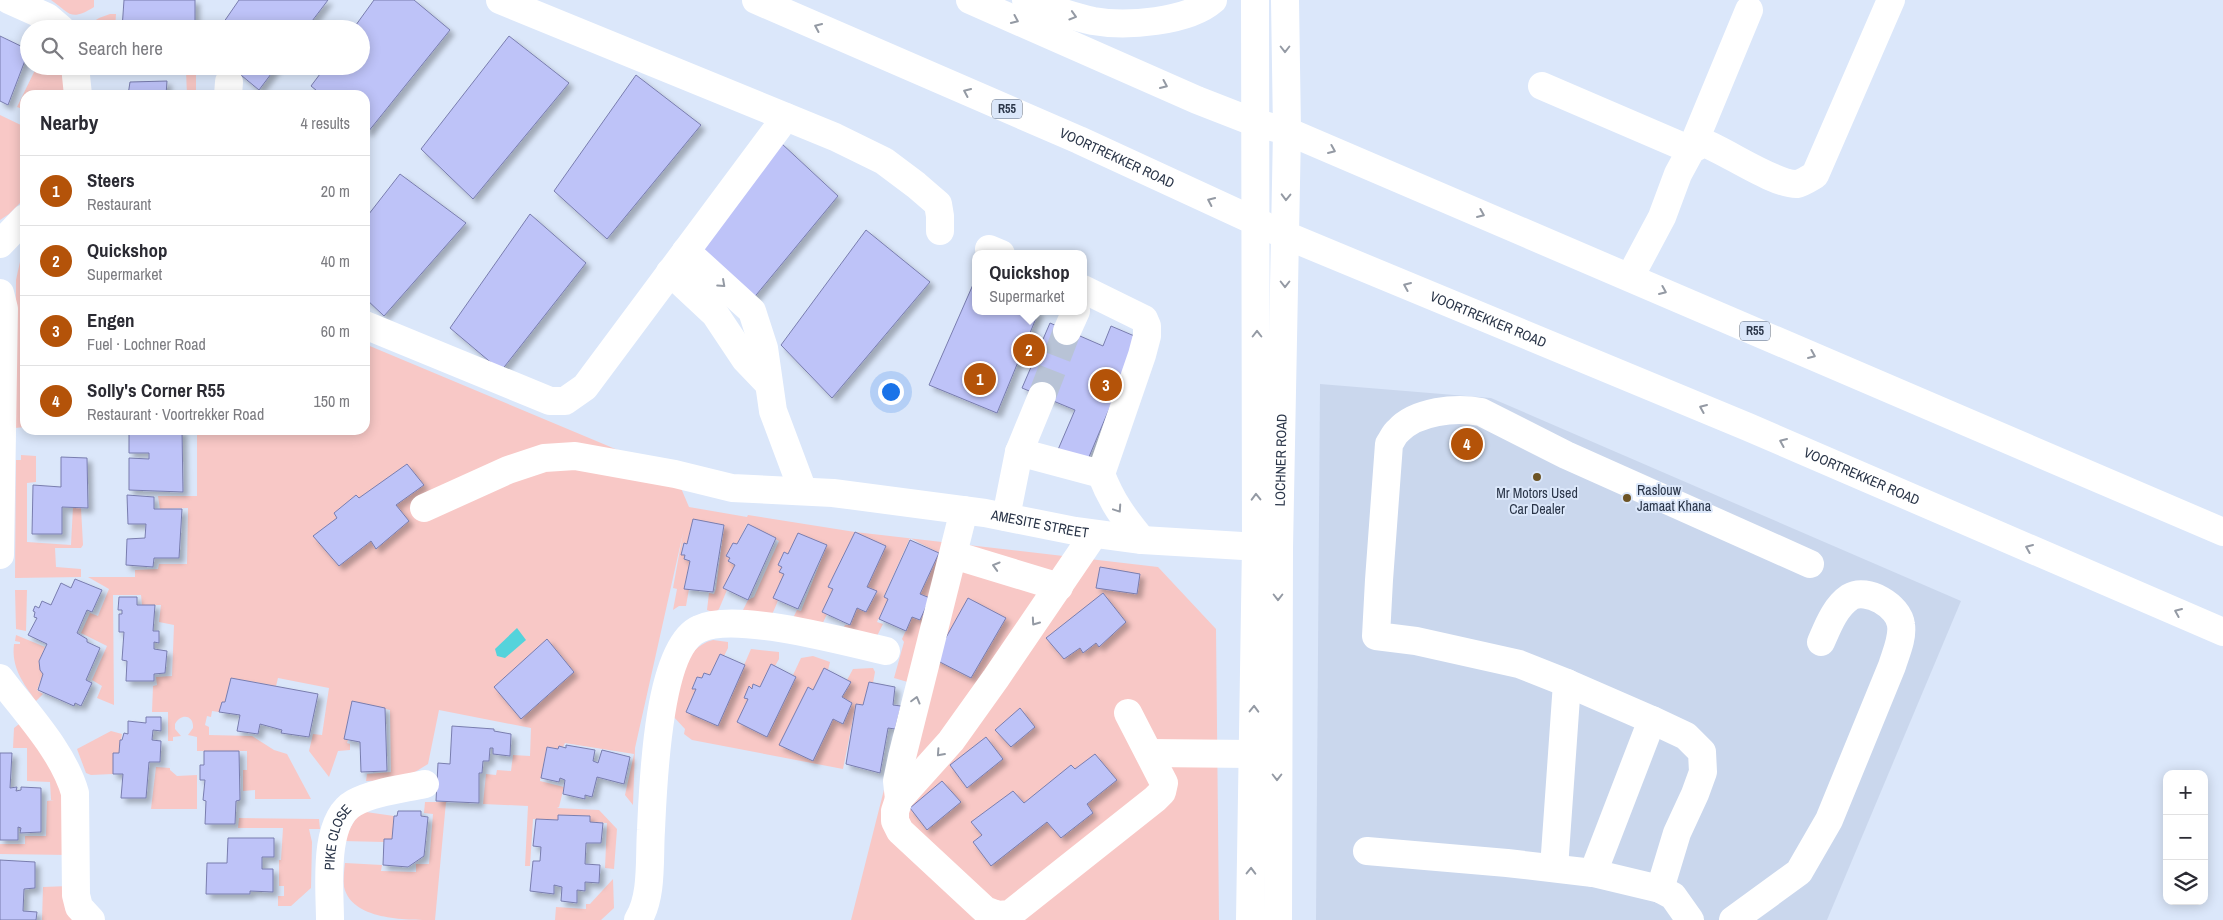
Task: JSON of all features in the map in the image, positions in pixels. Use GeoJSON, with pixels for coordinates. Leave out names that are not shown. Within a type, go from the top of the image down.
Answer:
{"type":"FeatureCollection","features":[{"type":"Feature","properties":{"kind":"street"},"geometry":{"type":"LineString","coordinates":[[9,0],[50,20]]}},
{"type":"Feature","properties":{"kind":"street"},"geometry":{"type":"LineString","coordinates":[[500,0],[835,136],[884,161],[938,204],[940,231]]}},
{"type":"Feature","properties":{"kind":"street","name":"VOORTREKKER ROAD"},"geometry":{"type":"LineString","coordinates":[[756,0],[1079,140],[1285,235],[1739,423],[2223,632]]}},
{"type":"Feature","properties":{"kind":"street","name":"R55"},"geometry":{"type":"LineString","coordinates":[[970,0],[1198,100],[1256,123],[1287,131],[2223,532]]}},
{"type":"Feature","properties":{"kind":"street"},"geometry":{"type":"LineString","coordinates":[[1026,0],[1078,18],[1114,22],[1132,22],[1183,15],[1200,9],[1213,0]]}},
{"type":"Feature","properties":{"kind":"street","name":"LOCHNER ROAD"},"geometry":{"type":"LineString","coordinates":[[1255,0],[1256,222],[1268,547],[1278,920]]}},
{"type":"Feature","properties":{"kind":"street","name":"LOCHNER ROAD"},"geometry":{"type":"LineString","coordinates":[[1250,920],[1253,754],[1268,547],[1285,235],[1287,131],[1285,0]]}},
{"type":"Feature","properties":{"kind":"street"},"geometry":{"type":"LineString","coordinates":[[1691,150],[1704,143],[1722,150],[1736,160],[1778,179],[1797,184],[1815,175],[1891,0]]}},
{"type":"Feature","properties":{"kind":"street"},"geometry":{"type":"LineString","coordinates":[[1630,277],[1662,217],[1678,174],[1691,150],[1749,10]]}},
{"type":"Feature","properties":{"kind":"street"},"geometry":{"type":"LineString","coordinates":[[76,75],[77,90]]}},
{"type":"Feature","properties":{"kind":"street"},"geometry":{"type":"LineString","coordinates":[[1542,86],[1691,150]]}},
{"type":"Feature","properties":{"kind":"street"},"geometry":{"type":"LineString","coordinates":[[370,327],[550,401],[565,401],[585,387],[786,117]]}},
{"type":"Feature","properties":{"kind":"street"},"geometry":{"type":"LineString","coordinates":[[0,244],[20,223]]}},
{"type":"Feature","properties":{"kind":"street"},"geometry":{"type":"LineString","coordinates":[[678,262],[715,314],[755,354],[767,382],[773,411],[803,491]]}},
{"type":"Feature","properties":{"kind":"street"},"geometry":{"type":"LineString","coordinates":[[0,293],[4,309],[0,555]]}},
{"type":"Feature","properties":{"kind":"street"},"geometry":{"type":"LineString","coordinates":[[1087,306],[1144,319],[1147,326],[1142,355],[1100,474],[1111,499],[1142,540]]}},
{"type":"Feature","properties":{"kind":"street"},"geometry":{"type":"LineString","coordinates":[[1006,517],[1019,452],[1042,396]]}},
{"type":"Feature","properties":{"kind":"street"},"geometry":{"type":"LineString","coordinates":[[1660,889],[1678,833],[1703,772],[1702,752],[1686,736],[1568,682],[1519,664],[1416,642],[1376,636],[1378,580],[1389,444],[1398,430],[1413,421],[1439,411],[1470,410],[1481,412],[1566,455],[1810,564]]}},
{"type":"Feature","properties":{"kind":"street"},"geometry":{"type":"LineString","coordinates":[[1019,452],[1100,474]]}},
{"type":"Feature","properties":{"kind":"street","name":"AMESITE STREET"},"geometry":{"type":"LineString","coordinates":[[424,508],[508,470],[544,458],[575,456],[649,468],[732,488],[803,491],[964,510],[1094,534],[1142,540],[1268,547]]}},
{"type":"Feature","properties":{"kind":"street"},"geometry":{"type":"LineString","coordinates":[[899,799],[897,781],[902,757],[964,510]]}},
{"type":"Feature","properties":{"kind":"street"},"geometry":{"type":"LineString","coordinates":[[1094,534],[951,741],[899,799],[895,811],[895,821],[900,831],[986,910],[998,915],[1010,914],[1162,792],[1164,783],[1128,713]]}},
{"type":"Feature","properties":{"kind":"street"},"geometry":{"type":"LineString","coordinates":[[954,555],[1059,587]]}},
{"type":"Feature","properties":{"kind":"street"},"geometry":{"type":"LineString","coordinates":[[1733,920],[1800,872],[1829,820],[1857,754],[1892,666],[1900,641],[1901,625],[1897,613],[1886,601],[1867,595],[1852,596],[1840,607],[1831,620],[1821,642]]}},
{"type":"Feature","properties":{"kind":"street"},"geometry":{"type":"LineString","coordinates":[[638,920],[644,907],[647,886],[655,756],[665,696],[674,660],[685,640],[698,629],[720,624],[751,623],[886,650]]}},
{"type":"Feature","properties":{"kind":"street"},"geometry":{"type":"LineString","coordinates":[[0,678],[62,760],[71,777],[75,793],[76,895],[79,907],[91,920]]}},
{"type":"Feature","properties":{"kind":"street"},"geometry":{"type":"LineString","coordinates":[[1554,868],[1568,682]]}},
{"type":"Feature","properties":{"kind":"street"},"geometry":{"type":"LineString","coordinates":[[1593,873],[1652,720]]}},
{"type":"Feature","properties":{"kind":"street"},"geometry":{"type":"LineString","coordinates":[[1149,753],[1253,754]]}},
{"type":"Feature","properties":{"kind":"street","name":"PIKE CLOSE"},"geometry":{"type":"LineString","coordinates":[[330,920],[332,843],[339,818],[354,803],[425,784]]}},
{"type":"Feature","properties":{"kind":"street"},"geometry":{"type":"LineString","coordinates":[[1367,851],[1593,873],[1660,889],[1673,896],[1690,920]]}},
{"type":"Feature","properties":{"kind":"shaded area"},"geometry":{"type":"Polygon","coordinates":[[[51,0],[94,0],[94,7],[86,12],[75,15],[67,12],[51,0]]]}},
{"type":"Feature","properties":{"kind":"shaded area"},"geometry":{"type":"Polygon","coordinates":[[[116,14],[116,20],[96,20],[116,14]]]}},
{"type":"Feature","properties":{"kind":"shaded area"},"geometry":{"type":"Polygon","coordinates":[[[33,75],[67,75],[66,90],[25,90],[33,75]]]}},
{"type":"Feature","properties":{"kind":"shaded area"},"geometry":{"type":"Polygon","coordinates":[[[186,75],[196,75],[196,90],[187,90],[186,75]]]}},
{"type":"Feature","properties":{"kind":"shaded area"},"geometry":{"type":"Polygon","coordinates":[[[0,115],[20,125],[20,203],[0,220],[0,115]]]}},
{"type":"Feature","properties":{"kind":"shaded area"},"geometry":{"type":"Polygon","coordinates":[[[20,262],[20,428],[15,428],[16,280],[20,262]]]}},
{"type":"Feature","properties":{"kind":"shaded area"},"geometry":{"type":"Polygon","coordinates":[[[370,346],[675,474],[689,507],[855,532],[828,587],[833,589],[822,612],[827,614],[821,627],[791,622],[797,610],[801,611],[827,545],[798,534],[788,554],[784,552],[778,565],[782,567],[783,580],[781,593],[771,617],[740,616],[748,600],[754,597],[779,541],[747,524],[737,544],[726,556],[730,558],[729,562],[735,565],[723,588],[727,590],[719,609],[715,613],[707,610],[709,593],[714,594],[716,589],[724,526],[693,520],[687,544],[683,543],[681,554],[685,555],[684,559],[690,561],[684,588],[689,589],[686,606],[679,606],[673,610],[677,589],[673,588],[683,533],[635,748],[633,805],[625,795],[634,754],[565,743],[563,747],[559,746],[558,749],[547,747],[540,781],[564,787],[559,807],[557,808],[599,810],[617,829],[614,869],[605,868],[607,823],[590,822],[590,816],[558,815],[558,820],[533,819],[530,866],[525,866],[528,806],[483,804],[486,774],[496,775],[497,770],[511,771],[513,755],[530,756],[531,728],[439,710],[428,764],[402,780],[366,781],[367,774],[391,772],[390,710],[352,701],[344,739],[348,740],[347,743],[350,744],[350,750],[338,751],[329,777],[309,751],[313,734],[322,735],[329,688],[278,678],[276,686],[231,678],[225,702],[222,702],[219,712],[212,711],[211,717],[207,716],[205,725],[209,727],[209,735],[252,736],[274,750],[287,754],[311,799],[255,799],[255,790],[243,791],[243,770],[247,770],[247,751],[197,751],[197,737],[188,735],[193,728],[193,724],[187,717],[180,718],[175,724],[175,729],[181,736],[173,737],[173,741],[168,741],[168,712],[152,712],[153,686],[157,685],[156,677],[172,676],[174,625],[159,622],[161,605],[142,605],[141,595],[113,595],[114,705],[97,698],[102,686],[92,680],[107,646],[81,633],[90,613],[98,616],[109,589],[88,577],[135,577],[135,570],[158,569],[159,564],[187,564],[188,508],[160,509],[158,496],[197,496],[197,435],[370,435],[370,346]]]}},
{"type":"Feature","properties":{"kind":"shaded area"},"geometry":{"type":"Polygon","coordinates":[[[1320,384],[1491,398],[1961,601],[1827,920],[1316,920],[1320,384]]]}},
{"type":"Feature","properties":{"kind":"shaded area"},"geometry":{"type":"Polygon","coordinates":[[[21,455],[36,456],[36,482],[27,483],[27,542],[71,545],[73,507],[81,508],[83,545],[81,548],[55,548],[56,567],[81,569],[81,577],[15,578],[16,460],[21,460],[21,455]]]}},
{"type":"Feature","properties":{"kind":"shaded area"},"geometry":{"type":"Polygon","coordinates":[[[855,532],[910,538],[884,596],[888,599],[877,622],[883,624],[877,636],[841,633],[845,625],[850,625],[857,608],[866,612],[877,592],[867,587],[885,546],[855,532]]]}},
{"type":"Feature","properties":{"kind":"shaded area"},"geometry":{"type":"Polygon","coordinates":[[[911,538],[1158,567],[1216,629],[1219,920],[851,920],[911,683],[894,678],[904,642],[902,639],[912,617],[920,620],[930,599],[920,594],[939,553],[911,538]]]}},
{"type":"Feature","properties":{"kind":"shaded area"},"geometry":{"type":"Polygon","coordinates":[[[15,590],[27,590],[26,631],[16,629],[15,590]]]}},
{"type":"Feature","properties":{"kind":"shaded area"},"geometry":{"type":"Polygon","coordinates":[[[16,635],[45,647],[39,661],[40,670],[43,674],[37,690],[43,694],[36,701],[16,667],[14,644],[20,644],[20,642],[15,641],[16,635]]]}},
{"type":"Feature","properties":{"kind":"shaded area"},"geometry":{"type":"Polygon","coordinates":[[[713,640],[728,642],[728,648],[724,656],[720,654],[710,675],[704,673],[702,678],[697,677],[692,689],[696,689],[718,725],[751,649],[779,652],[779,659],[775,666],[771,664],[760,687],[754,684],[752,689],[749,687],[744,698],[748,699],[737,722],[767,736],[796,677],[793,675],[801,658],[813,656],[830,662],[828,670],[824,669],[813,690],[808,687],[833,719],[843,724],[852,703],[842,697],[851,682],[847,680],[853,669],[873,668],[875,672],[873,683],[869,682],[863,705],[856,704],[843,769],[692,740],[684,734],[685,729],[672,715],[679,682],[683,670],[694,651],[702,644],[713,640]]]}},
{"type":"Feature","properties":{"kind":"shaded area"},"geometry":{"type":"Polygon","coordinates":[[[23,721],[62,774],[69,855],[0,854],[0,844],[25,844],[25,836],[46,836],[47,801],[54,800],[51,800],[50,782],[27,781],[27,748],[13,748],[14,728],[23,721]]]}},
{"type":"Feature","properties":{"kind":"shaded area"},"geometry":{"type":"Polygon","coordinates":[[[111,731],[122,734],[119,753],[113,753],[113,774],[91,775],[86,773],[77,749],[111,731]]]}},
{"type":"Feature","properties":{"kind":"shaded area"},"geometry":{"type":"Polygon","coordinates":[[[156,767],[170,768],[177,776],[197,775],[197,809],[151,809],[156,767]]]}},
{"type":"Feature","properties":{"kind":"shaded area"},"geometry":{"type":"Polygon","coordinates":[[[425,802],[446,802],[435,920],[381,916],[357,906],[349,898],[344,887],[345,863],[382,865],[381,871],[416,872],[416,864],[429,864],[433,814],[424,813],[425,802]]]}},
{"type":"Feature","properties":{"kind":"shaded area"},"geometry":{"type":"Polygon","coordinates":[[[366,812],[394,816],[392,839],[384,839],[384,842],[343,841],[357,816],[366,812]]]}},
{"type":"Feature","properties":{"kind":"shaded area"},"geometry":{"type":"Polygon","coordinates":[[[239,818],[319,819],[320,829],[309,829],[312,842],[311,888],[291,906],[278,906],[278,896],[284,896],[284,886],[279,886],[279,860],[281,860],[283,828],[238,828],[239,818]]]}},
{"type":"Feature","properties":{"kind":"shaded area"},"geometry":{"type":"Polygon","coordinates":[[[613,879],[614,908],[601,920],[555,920],[556,907],[586,909],[586,904],[590,904],[613,879]]]}},
{"type":"Feature","properties":{"kind":"shaded area"},"geometry":{"type":"Polygon","coordinates":[[[69,886],[76,920],[42,920],[43,887],[69,886]]]}},
{"type":"Feature","properties":{"kind":"water"},"geometry":{"type":"Polygon","coordinates":[[[517,628],[526,640],[505,658],[497,656],[495,649],[517,628]]]}},
{"type":"Feature","properties":{"kind":"building"},"geometry":{"type":"Polygon","coordinates":[[[124,0],[195,0],[195,20],[123,20],[124,0]]]}},
{"type":"Feature","properties":{"kind":"building"},"geometry":{"type":"Polygon","coordinates":[[[239,0],[328,0],[313,20],[225,20],[239,0]]]}},
{"type":"Feature","properties":{"kind":"building"},"geometry":{"type":"Polygon","coordinates":[[[374,0],[414,0],[450,30],[370,130],[370,90],[316,90],[311,86],[319,75],[370,75],[370,20],[360,20],[374,0]]]}},
{"type":"Feature","properties":{"kind":"building"},"geometry":{"type":"Polygon","coordinates":[[[0,36],[20,46],[20,74],[8,105],[0,101],[0,36]]]}},
{"type":"Feature","properties":{"kind":"building"},"geometry":{"type":"Polygon","coordinates":[[[509,36],[569,83],[473,199],[421,149],[509,36]]]}},
{"type":"Feature","properties":{"kind":"building"},"geometry":{"type":"Polygon","coordinates":[[[241,75],[270,75],[259,90],[241,75]]]}},
{"type":"Feature","properties":{"kind":"building"},"geometry":{"type":"Polygon","coordinates":[[[636,75],[701,125],[607,239],[554,191],[636,75]]]}},
{"type":"Feature","properties":{"kind":"building"},"geometry":{"type":"Polygon","coordinates":[[[167,81],[166,90],[129,90],[130,82],[167,81]]]}},
{"type":"Feature","properties":{"kind":"building"},"geometry":{"type":"Polygon","coordinates":[[[781,143],[838,196],[752,300],[695,254],[781,143]]]}},
{"type":"Feature","properties":{"kind":"building"},"geometry":{"type":"Polygon","coordinates":[[[400,174],[466,223],[384,316],[370,303],[370,213],[400,174]]]}},
{"type":"Feature","properties":{"kind":"building"},"geometry":{"type":"Polygon","coordinates":[[[530,214],[586,263],[501,371],[450,328],[530,214]]]}},
{"type":"Feature","properties":{"kind":"building"},"geometry":{"type":"Polygon","coordinates":[[[866,230],[930,282],[832,398],[781,345],[866,230]]]}},
{"type":"Feature","properties":{"kind":"building"},"geometry":{"type":"Polygon","coordinates":[[[972,287],[972,315],[1037,315],[997,413],[929,385],[972,287]]]}},
{"type":"Feature","properties":{"kind":"building"},"geometry":{"type":"Polygon","coordinates":[[[1050,323],[1103,346],[1111,326],[1139,338],[1086,464],[1057,452],[1075,410],[1022,388],[1050,323]]]}},
{"type":"Feature","properties":{"kind":"building"},"geometry":{"type":"Polygon","coordinates":[[[129,435],[182,435],[183,492],[129,490],[129,458],[149,459],[149,453],[129,453],[129,435]]]}},
{"type":"Feature","properties":{"kind":"building"},"geometry":{"type":"Polygon","coordinates":[[[61,457],[87,458],[88,508],[62,507],[62,534],[32,534],[33,485],[61,487],[61,457]]]}},
{"type":"Feature","properties":{"kind":"building"},"geometry":{"type":"Polygon","coordinates":[[[407,464],[424,485],[396,505],[409,521],[376,549],[371,541],[339,566],[313,536],[337,518],[334,513],[356,495],[359,498],[407,464]]]}},
{"type":"Feature","properties":{"kind":"building"},"geometry":{"type":"Polygon","coordinates":[[[127,495],[154,497],[154,509],[182,509],[179,558],[154,558],[153,567],[126,565],[127,539],[145,538],[146,524],[128,524],[127,495]]]}},
{"type":"Feature","properties":{"kind":"building"},"geometry":{"type":"Polygon","coordinates":[[[693,519],[724,525],[713,592],[684,589],[690,561],[684,559],[685,555],[681,555],[684,543],[687,544],[693,519]]]}},
{"type":"Feature","properties":{"kind":"building"},"geometry":{"type":"Polygon","coordinates":[[[748,524],[776,538],[748,600],[723,588],[735,565],[728,561],[730,558],[726,556],[733,543],[737,544],[748,524]]]}},
{"type":"Feature","properties":{"kind":"building"},"geometry":{"type":"Polygon","coordinates":[[[855,532],[886,546],[867,587],[877,591],[866,612],[857,608],[850,625],[822,612],[833,589],[828,587],[855,532]]]}},
{"type":"Feature","properties":{"kind":"building"},"geometry":{"type":"Polygon","coordinates":[[[798,533],[827,545],[798,609],[773,598],[784,574],[779,572],[782,567],[778,565],[784,552],[788,554],[798,533]]]}},
{"type":"Feature","properties":{"kind":"building"},"geometry":{"type":"Polygon","coordinates":[[[910,540],[939,553],[920,594],[930,598],[920,620],[912,617],[906,631],[879,619],[888,599],[884,597],[910,540]]]}},
{"type":"Feature","properties":{"kind":"building"},"geometry":{"type":"Polygon","coordinates":[[[1100,567],[1140,574],[1137,594],[1096,588],[1100,567]]]}},
{"type":"Feature","properties":{"kind":"building"},"geometry":{"type":"Polygon","coordinates":[[[75,579],[102,590],[92,612],[87,610],[77,633],[87,639],[87,642],[100,648],[86,680],[92,683],[81,706],[75,703],[74,706],[38,690],[43,674],[40,670],[39,661],[47,644],[28,635],[37,618],[34,617],[35,612],[33,611],[35,606],[39,608],[42,601],[51,605],[61,583],[71,588],[75,579]]]}},
{"type":"Feature","properties":{"kind":"building"},"geometry":{"type":"Polygon","coordinates":[[[1103,593],[1126,622],[1099,647],[1096,643],[1083,653],[1080,648],[1064,659],[1046,638],[1103,593]]]}},
{"type":"Feature","properties":{"kind":"building"},"geometry":{"type":"Polygon","coordinates":[[[119,597],[137,597],[137,605],[155,605],[153,631],[159,631],[159,643],[154,642],[154,649],[167,651],[165,673],[154,674],[154,681],[126,681],[127,661],[122,660],[124,632],[119,632],[119,614],[122,614],[122,610],[118,610],[119,597]]]}},
{"type":"Feature","properties":{"kind":"building"},"geometry":{"type":"Polygon","coordinates":[[[968,598],[1006,618],[971,678],[934,659],[968,598]]]}},
{"type":"Feature","properties":{"kind":"building"},"geometry":{"type":"Polygon","coordinates":[[[547,639],[574,672],[521,719],[494,687],[547,639]]]}},
{"type":"Feature","properties":{"kind":"building"},"geometry":{"type":"Polygon","coordinates":[[[720,654],[745,665],[718,726],[686,712],[696,689],[692,689],[697,677],[702,678],[704,673],[710,675],[720,654]]]}},
{"type":"Feature","properties":{"kind":"building"},"geometry":{"type":"Polygon","coordinates":[[[771,664],[796,677],[767,737],[737,722],[748,699],[744,698],[749,686],[752,689],[753,684],[760,687],[771,664]]]}},
{"type":"Feature","properties":{"kind":"building"},"geometry":{"type":"Polygon","coordinates":[[[824,668],[851,682],[842,697],[852,703],[843,724],[833,719],[813,761],[779,745],[808,687],[813,690],[824,668]]]}},
{"type":"Feature","properties":{"kind":"building"},"geometry":{"type":"Polygon","coordinates":[[[231,678],[318,694],[309,737],[281,733],[282,730],[260,724],[258,734],[237,731],[240,715],[219,712],[222,702],[225,702],[231,678]]]}},
{"type":"Feature","properties":{"kind":"building"},"geometry":{"type":"Polygon","coordinates":[[[869,682],[895,687],[893,705],[901,706],[895,729],[888,728],[880,773],[846,764],[856,704],[863,705],[869,682]]]}},
{"type":"Feature","properties":{"kind":"building"},"geometry":{"type":"Polygon","coordinates":[[[352,701],[385,708],[387,771],[361,772],[360,742],[344,739],[352,701]]]}},
{"type":"Feature","properties":{"kind":"building"},"geometry":{"type":"Polygon","coordinates":[[[1020,708],[1035,727],[1011,747],[995,730],[1020,708]]]}},
{"type":"Feature","properties":{"kind":"building"},"geometry":{"type":"Polygon","coordinates":[[[146,717],[161,717],[161,731],[153,730],[152,740],[161,741],[160,762],[149,762],[146,798],[121,798],[123,774],[113,774],[113,753],[119,753],[120,740],[122,740],[124,733],[128,734],[128,721],[146,723],[146,717]]]}},
{"type":"Feature","properties":{"kind":"building"},"geometry":{"type":"Polygon","coordinates":[[[452,726],[494,729],[494,731],[511,734],[510,756],[493,754],[493,748],[490,748],[489,761],[483,761],[482,773],[479,773],[479,803],[436,801],[438,763],[450,764],[452,726]]]}},
{"type":"Feature","properties":{"kind":"building"},"geometry":{"type":"Polygon","coordinates":[[[986,737],[1003,759],[967,788],[950,765],[986,737]]]}},
{"type":"Feature","properties":{"kind":"building"},"geometry":{"type":"Polygon","coordinates":[[[566,745],[595,750],[593,761],[598,763],[602,750],[630,757],[624,784],[597,777],[592,797],[585,795],[585,799],[563,794],[565,780],[560,778],[559,782],[541,778],[547,747],[558,749],[559,746],[566,748],[566,745]]]}},
{"type":"Feature","properties":{"kind":"building"},"geometry":{"type":"Polygon","coordinates":[[[204,751],[239,751],[240,800],[236,801],[235,824],[205,824],[206,801],[203,800],[205,780],[200,780],[200,765],[204,765],[204,751]]]}},
{"type":"Feature","properties":{"kind":"building"},"geometry":{"type":"Polygon","coordinates":[[[0,753],[12,753],[10,788],[17,787],[16,791],[21,790],[21,787],[41,788],[41,832],[20,833],[21,828],[18,827],[18,840],[0,840],[0,753]]]}},
{"type":"Feature","properties":{"kind":"building"},"geometry":{"type":"Polygon","coordinates":[[[1095,754],[1117,780],[1087,804],[1093,813],[1061,838],[1047,822],[991,866],[973,842],[982,835],[971,822],[1013,791],[1024,803],[1071,765],[1075,769],[1095,754]]]}},
{"type":"Feature","properties":{"kind":"building"},"geometry":{"type":"Polygon","coordinates":[[[942,781],[961,802],[927,830],[910,808],[942,781]]]}},
{"type":"Feature","properties":{"kind":"building"},"geometry":{"type":"Polygon","coordinates":[[[398,811],[421,811],[421,816],[428,817],[424,856],[408,867],[383,865],[384,839],[392,839],[394,816],[397,816],[398,811]]]}},
{"type":"Feature","properties":{"kind":"building"},"geometry":{"type":"Polygon","coordinates":[[[558,815],[590,816],[590,822],[603,823],[601,843],[586,843],[585,864],[600,865],[599,883],[585,882],[585,891],[577,890],[577,903],[561,901],[562,887],[554,885],[554,894],[530,891],[533,861],[540,861],[541,847],[533,846],[536,819],[558,820],[558,815]]]}},
{"type":"Feature","properties":{"kind":"building"},"geometry":{"type":"Polygon","coordinates":[[[228,838],[274,838],[274,857],[262,857],[262,869],[273,869],[273,892],[250,891],[250,894],[206,894],[207,863],[227,863],[228,838]]]}},
{"type":"Feature","properties":{"kind":"building"},"geometry":{"type":"Polygon","coordinates":[[[0,860],[35,862],[35,888],[24,889],[23,911],[37,912],[36,920],[0,920],[0,860]]]}},
{"type":"Feature","properties":{"kind":"tunnel"},"geometry":{"type":"LineString","coordinates":[[1042,396],[1067,331]]}},
{"type":"Feature","properties":{"kind":"place","name":"Quickshop"},"geometry":{"type":"Point","coordinates":[1029,350]}},
{"type":"Feature","properties":{"kind":"place","name":"Steers"},"geometry":{"type":"Point","coordinates":[980,379]}},
{"type":"Feature","properties":{"kind":"place","name":"Engen"},"geometry":{"type":"Point","coordinates":[1106,385]}},
{"type":"Feature","properties":{"kind":"place","name":"Solly's Corner R55"},"geometry":{"type":"Point","coordinates":[1467,444]}},
{"type":"Feature","properties":{"kind":"place","name":"Mr Motors Used Car Dealer"},"geometry":{"type":"Point","coordinates":[1537,477]}},
{"type":"Feature","properties":{"kind":"place","name":"Raslouw Jamaat Khana"},"geometry":{"type":"Point","coordinates":[1627,498]}}]}
